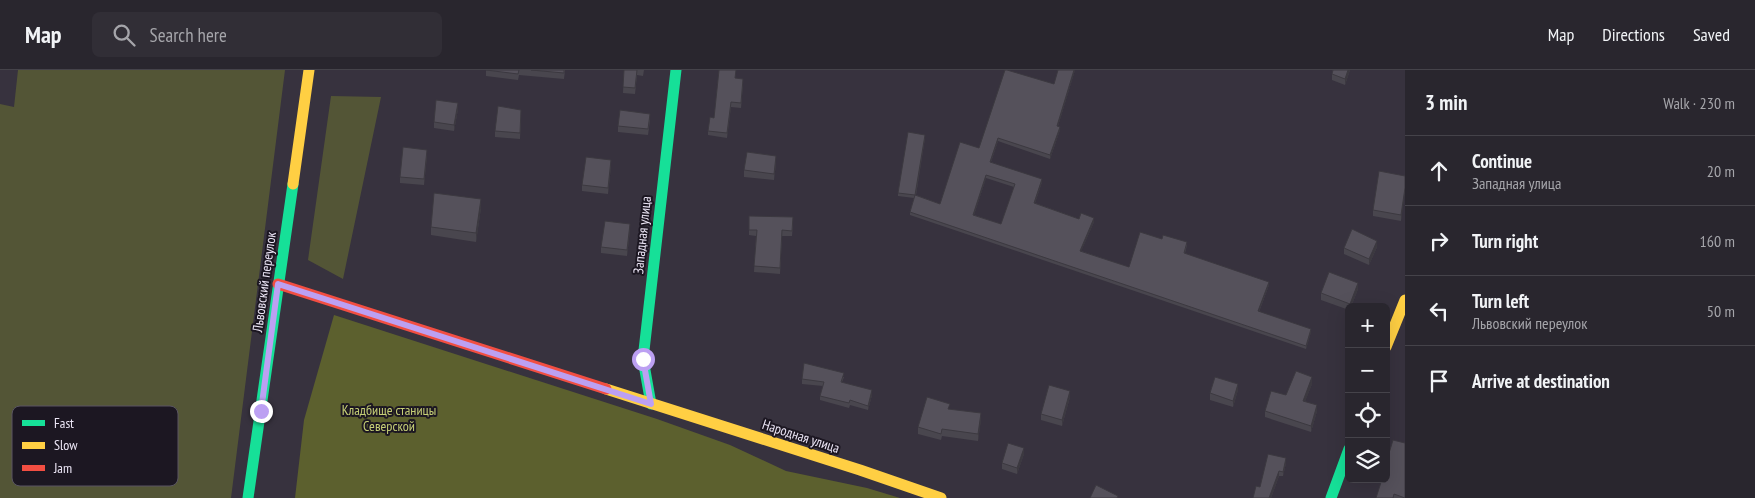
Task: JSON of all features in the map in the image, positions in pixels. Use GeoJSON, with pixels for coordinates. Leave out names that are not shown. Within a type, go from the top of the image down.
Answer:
{"type":"FeatureCollection","features":[{"type":"Feature","properties":{"kind":"street","name":"Львовский переулок"},"geometry":{"type":"LineString","coordinates":[[248,498],[309,70]]}},
{"type":"Feature","properties":{"kind":"street","name":"Западная улица"},"geometry":{"type":"LineString","coordinates":[[651,404],[643,359],[676,70]]}},
{"type":"Feature","properties":{"kind":"street","name":"Народная улица"},"geometry":{"type":"LineString","coordinates":[[278,284],[941,498]]}},
{"type":"Feature","properties":{"kind":"street"},"geometry":{"type":"LineString","coordinates":[[1390,337],[1405,300]]}},
{"type":"Feature","properties":{"kind":"street"},"geometry":{"type":"LineString","coordinates":[[1331,498],[1345,460]]}},
{"type":"Feature","properties":{"kind":"green space"},"geometry":{"type":"Polygon","coordinates":[[[18,70],[285,70],[231,498],[0,498],[0,104],[14,107],[18,70]]]}},
{"type":"Feature","properties":{"kind":"green space"},"geometry":{"type":"Polygon","coordinates":[[[331,96],[381,97],[343,279],[308,260],[331,96]]]}},
{"type":"Feature","properties":{"kind":"green space","name":"Кладбище станицы Северской"},"geometry":{"type":"Polygon","coordinates":[[[334,315],[657,419],[730,445],[786,471],[867,488],[900,498],[295,498],[304,420],[334,315]]]}},
{"type":"Feature","properties":{"kind":"building"},"geometry":{"type":"Polygon","coordinates":[[[486,70],[519,70],[518,74],[486,70]]]}},
{"type":"Feature","properties":{"kind":"building"},"geometry":{"type":"Polygon","coordinates":[[[531,70],[564,70],[564,73],[531,70]]]}},
{"type":"Feature","properties":{"kind":"building"},"geometry":{"type":"Polygon","coordinates":[[[624,70],[637,70],[635,88],[623,87],[624,70]]]}},
{"type":"Feature","properties":{"kind":"building"},"geometry":{"type":"Polygon","coordinates":[[[719,70],[736,70],[735,78],[743,79],[741,103],[731,102],[727,133],[708,131],[710,117],[714,118],[719,70]]]}},
{"type":"Feature","properties":{"kind":"building"},"geometry":{"type":"Polygon","coordinates":[[[1005,70],[1054,84],[1058,70],[1074,70],[1057,126],[1060,127],[1050,155],[998,138],[990,162],[1042,179],[1034,203],[1079,219],[1081,213],[1094,218],[1080,251],[1129,267],[1140,232],[1162,239],[1163,235],[1187,242],[1184,253],[1269,282],[1258,311],[1311,329],[1306,346],[910,212],[915,195],[940,204],[960,142],[979,148],[1005,70]],[[986,175],[973,215],[1001,224],[1015,184],[986,175]]]}},
{"type":"Feature","properties":{"kind":"building"},"geometry":{"type":"Polygon","coordinates":[[[1333,70],[1348,70],[1345,79],[1332,74],[1333,70]]]}},
{"type":"Feature","properties":{"kind":"building"},"geometry":{"type":"Polygon","coordinates":[[[436,100],[458,103],[454,125],[434,122],[436,100]]]}},
{"type":"Feature","properties":{"kind":"building"},"geometry":{"type":"Polygon","coordinates":[[[498,106],[521,110],[520,133],[495,131],[498,106]]]}},
{"type":"Feature","properties":{"kind":"building"},"geometry":{"type":"Polygon","coordinates":[[[620,110],[650,114],[648,129],[618,126],[620,110]]]}},
{"type":"Feature","properties":{"kind":"building"},"geometry":{"type":"Polygon","coordinates":[[[908,132],[925,135],[915,195],[898,193],[908,132]]]}},
{"type":"Feature","properties":{"kind":"building"},"geometry":{"type":"Polygon","coordinates":[[[403,147],[427,150],[424,179],[400,177],[403,147]]]}},
{"type":"Feature","properties":{"kind":"building"},"geometry":{"type":"Polygon","coordinates":[[[747,152],[776,156],[774,174],[744,170],[747,152]]]}},
{"type":"Feature","properties":{"kind":"building"},"geometry":{"type":"Polygon","coordinates":[[[586,157],[611,160],[608,188],[582,185],[586,157]]]}},
{"type":"Feature","properties":{"kind":"building"},"geometry":{"type":"Polygon","coordinates":[[[1379,171],[1405,176],[1401,215],[1373,210],[1379,171]]]}},
{"type":"Feature","properties":{"kind":"building"},"geometry":{"type":"Polygon","coordinates":[[[434,193],[481,199],[476,233],[431,227],[434,193]]]}},
{"type":"Feature","properties":{"kind":"building"},"geometry":{"type":"Polygon","coordinates":[[[749,216],[793,217],[792,231],[782,230],[780,268],[754,266],[757,230],[749,230],[749,216]]]}},
{"type":"Feature","properties":{"kind":"building"},"geometry":{"type":"Polygon","coordinates":[[[605,221],[630,224],[627,250],[601,247],[605,221]]]}},
{"type":"Feature","properties":{"kind":"building"},"geometry":{"type":"Polygon","coordinates":[[[1352,229],[1377,241],[1369,259],[1344,248],[1352,229]]]}},
{"type":"Feature","properties":{"kind":"building"},"geometry":{"type":"Polygon","coordinates":[[[1329,272],[1358,283],[1350,303],[1321,293],[1329,272]]]}},
{"type":"Feature","properties":{"kind":"building"},"geometry":{"type":"Polygon","coordinates":[[[804,363],[844,373],[841,382],[872,390],[868,406],[850,400],[849,403],[820,396],[824,382],[802,379],[804,363]]]}},
{"type":"Feature","properties":{"kind":"building"},"geometry":{"type":"Polygon","coordinates":[[[1296,371],[1312,377],[1303,401],[1317,405],[1311,426],[1265,411],[1271,391],[1286,395],[1296,371]]]}},
{"type":"Feature","properties":{"kind":"building"},"geometry":{"type":"Polygon","coordinates":[[[1215,377],[1238,384],[1233,401],[1210,393],[1215,377]]]}},
{"type":"Feature","properties":{"kind":"building"},"geometry":{"type":"Polygon","coordinates":[[[1049,385],[1070,391],[1062,420],[1041,414],[1049,385]]]}},
{"type":"Feature","properties":{"kind":"building"},"geometry":{"type":"Polygon","coordinates":[[[927,397],[950,404],[948,409],[981,413],[978,434],[942,429],[941,434],[918,427],[927,397]]]}},
{"type":"Feature","properties":{"kind":"building"},"geometry":{"type":"Polygon","coordinates":[[[1393,440],[1405,443],[1405,498],[1394,494],[1393,498],[1376,498],[1381,483],[1390,483],[1390,450],[1393,440]]]}},
{"type":"Feature","properties":{"kind":"building"},"geometry":{"type":"Polygon","coordinates":[[[1008,443],[1024,448],[1017,468],[1002,463],[1008,443]]]}},
{"type":"Feature","properties":{"kind":"building"},"geometry":{"type":"Polygon","coordinates":[[[1268,454],[1286,458],[1283,472],[1279,471],[1269,498],[1253,498],[1256,486],[1260,487],[1268,454]]]}},
{"type":"Feature","properties":{"kind":"building"},"geometry":{"type":"Polygon","coordinates":[[[1096,485],[1118,496],[1117,498],[1090,498],[1096,485]]]}},
{"type":"Feature","properties":{"kind":"traffic: fast"},"geometry":{"type":"LineString","coordinates":[[651,404],[643,359],[676,70]]}},
{"type":"Feature","properties":{"kind":"traffic: fast"},"geometry":{"type":"LineString","coordinates":[[248,498],[293,184]]}},
{"type":"Feature","properties":{"kind":"traffic: fast"},"geometry":{"type":"LineString","coordinates":[[1331,498],[1345,460]]}},
{"type":"Feature","properties":{"kind":"traffic: slow"},"geometry":{"type":"LineString","coordinates":[[293,184],[309,70]]}},
{"type":"Feature","properties":{"kind":"traffic: slow"},"geometry":{"type":"LineString","coordinates":[[1390,337],[1405,300]]}},
{"type":"Feature","properties":{"kind":"traffic: slow"},"geometry":{"type":"LineString","coordinates":[[606,389],[860,470],[941,498]]}},
{"type":"Feature","properties":{"kind":"traffic: jam"},"geometry":{"type":"LineString","coordinates":[[278,284],[606,389]]}},
{"type":"Feature","properties":{"kind":"route"},"geometry":{"type":"LineString","coordinates":[[261,411],[278,284],[651,404],[643,359]]}}]}
